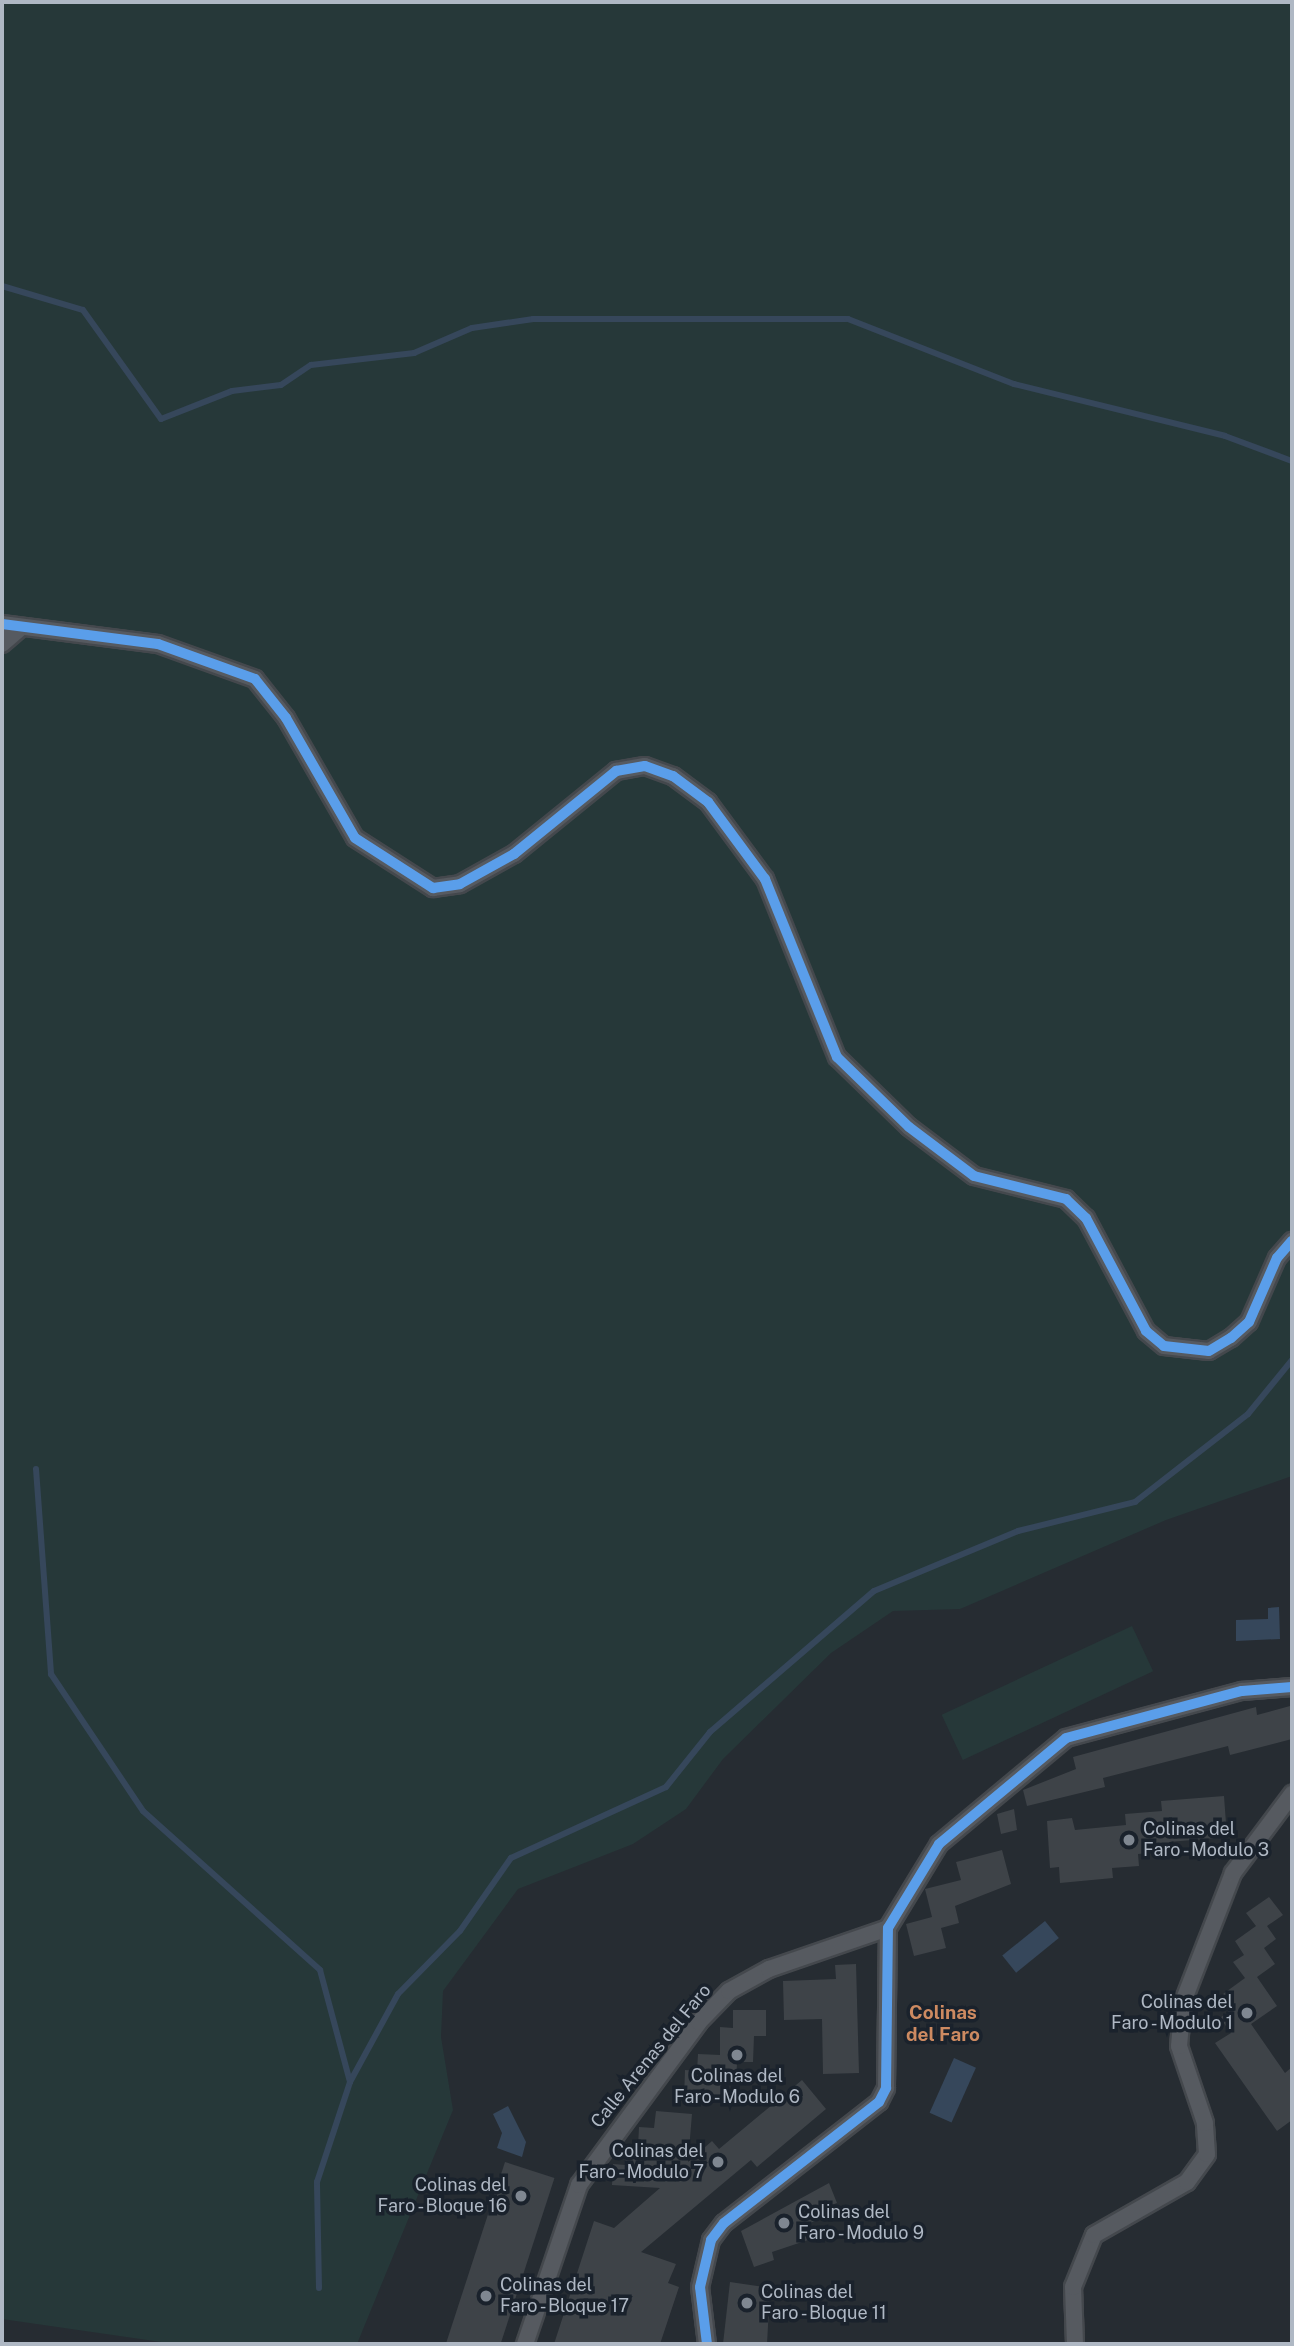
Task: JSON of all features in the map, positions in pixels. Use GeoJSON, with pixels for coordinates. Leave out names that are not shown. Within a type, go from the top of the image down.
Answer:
{"type":"FeatureCollection","features":[{"type":"Feature","properties":{"kind":"street"},"geometry":{"type":"LineString","coordinates":[[2,624],[19,629],[158,644],[256,679],[286,719],[355,838],[433,888],[460,884],[514,854],[616,771],[645,766],[673,776],[708,802],[765,879],[837,1057],[909,1127],[974,1176],[1066,1199],[1086,1217],[1146,1331],[1164,1346],[1209,1351],[1231,1338],[1249,1322],[1277,1258],[1292,1241]]}},
{"type":"Feature","properties":{"kind":"street"},"geometry":{"type":"LineString","coordinates":[[2,644],[19,629]]}},
{"type":"Feature","properties":{"kind":"street"},"geometry":{"type":"LineString","coordinates":[[707,2344],[700,2287],[711,2240],[724,2223],[879,2102],[886,2088],[888,1928],[939,1844],[1042,1752],[1093,1728],[1242,1691],[1292,1687]]}},
{"type":"Feature","properties":{"kind":"street"},"geometry":{"type":"LineString","coordinates":[[1075,2344],[1073,2287],[1094,2235],[1187,2182],[1207,2154],[1205,2123],[1180,2046],[1183,2002],[1233,1873],[1292,1794]]}},
{"type":"Feature","properties":{"kind":"street","name":"Calle Arenas del Faro"},"geometry":{"type":"LineString","coordinates":[[525,2344],[579,2185],[699,2022],[729,1991],[769,1969],[888,1928]]}},
{"type":"Feature","properties":{"kind":"shaded area"},"geometry":{"type":"Polygon","coordinates":[[[2,2],[1292,2],[1292,1476],[1166,1520],[960,1609],[893,1611],[831,1653],[723,1759],[686,1809],[633,1844],[518,1889],[443,1991],[441,2037],[453,2110],[357,2344],[175,2344],[2,2319],[2,2]]]}},
{"type":"Feature","properties":{"kind":"shaded area"},"geometry":{"type":"Polygon","coordinates":[[[1132,1626],[1153,1671],[963,1760],[942,1715],[1132,1626]]]}},
{"type":"Feature","properties":{"kind":"water"},"geometry":{"type":"Polygon","coordinates":[[[1279,1607],[1280,1639],[1236,1641],[1236,1620],[1268,1619],[1268,1608],[1279,1607]]]}},
{"type":"Feature","properties":{"kind":"water"},"geometry":{"type":"Polygon","coordinates":[[[1045,1921],[1059,1938],[1016,1973],[1002,1956],[1045,1921]]]}},
{"type":"Feature","properties":{"kind":"water"},"geometry":{"type":"Polygon","coordinates":[[[954,2058],[976,2068],[952,2123],[930,2113],[954,2058]]]}},
{"type":"Feature","properties":{"kind":"water"},"geometry":{"type":"Polygon","coordinates":[[[508,2106],[526,2142],[522,2157],[497,2148],[502,2133],[493,2114],[508,2106]]]}},
{"type":"Feature","properties":{"kind":"building","name":"Colinas del Faro - Modulo 3"},"geometry":{"type":"Polygon","coordinates":[[[1290,1706],[1292,1739],[1230,1755],[1228,1746],[1103,1778],[1105,1787],[1027,1806],[1023,1790],[1076,1769],[1073,1757],[1256,1707],[1257,1715],[1290,1706]]]}},
{"type":"Feature","properties":{"kind":"building","name":"Colinas del Faro - Modulo 3"},"geometry":{"type":"Polygon","coordinates":[[[1224,1796],[1227,1837],[1169,1842],[1170,1851],[1138,1854],[1139,1866],[1112,1868],[1113,1878],[1060,1883],[1059,1867],[1050,1868],[1047,1821],[1072,1818],[1075,1830],[1126,1825],[1125,1814],[1162,1811],[1161,1801],[1224,1796]]]}},
{"type":"Feature","properties":{"kind":"building"},"geometry":{"type":"Polygon","coordinates":[[[1014,1809],[1017,1830],[1001,1834],[997,1814],[1014,1809]]]}},
{"type":"Feature","properties":{"kind":"building"},"geometry":{"type":"Polygon","coordinates":[[[1002,1850],[1011,1884],[955,1906],[959,1923],[941,1928],[946,1948],[914,1956],[906,1924],[932,1917],[925,1889],[961,1880],[956,1862],[1002,1850]]]}},
{"type":"Feature","properties":{"kind":"building","name":"Colinas del Faro - Modulo 1"},"geometry":{"type":"Polygon","coordinates":[[[1269,1897],[1283,1915],[1267,1926],[1276,1939],[1264,1948],[1275,1964],[1257,1977],[1277,2006],[1251,2024],[1285,2073],[1292,2067],[1292,2120],[1277,2131],[1215,2043],[1231,2033],[1220,2018],[1233,2008],[1223,1994],[1245,1978],[1233,1962],[1244,1955],[1235,1941],[1256,1926],[1246,1913],[1269,1897]]]}},
{"type":"Feature","properties":{"kind":"building"},"geometry":{"type":"Polygon","coordinates":[[[856,1964],[859,2073],[823,2074],[822,2019],[784,2020],[783,1981],[836,1979],[835,1965],[856,1964]]]}},
{"type":"Feature","properties":{"kind":"building","name":"Colinas del Faro - Modulo 6"},"geometry":{"type":"Polygon","coordinates":[[[733,2010],[766,2010],[766,2036],[754,2036],[753,2062],[737,2062],[736,2084],[722,2083],[721,2100],[684,2099],[685,2070],[697,2071],[698,2054],[720,2055],[720,2027],[733,2028],[733,2010]]]}},
{"type":"Feature","properties":{"kind":"building"},"geometry":{"type":"Polygon","coordinates":[[[802,2080],[826,2109],[757,2167],[751,2160],[641,2252],[676,2264],[668,2283],[679,2287],[660,2344],[554,2344],[594,2221],[614,2228],[660,2188],[612,2185],[613,2164],[625,2165],[627,2146],[638,2147],[639,2127],[654,2128],[656,2111],[692,2114],[688,2162],[712,2141],[719,2149],[802,2080]]]}},
{"type":"Feature","properties":{"kind":"building"},"geometry":{"type":"Polygon","coordinates":[[[505,2162],[554,2178],[501,2344],[446,2344],[505,2162]]]}},
{"type":"Feature","properties":{"kind":"building","name":"Colinas del Faro - Modulo 9"},"geometry":{"type":"Polygon","coordinates":[[[829,2183],[837,2203],[818,2210],[821,2219],[804,2225],[808,2240],[772,2252],[774,2260],[754,2267],[741,2231],[829,2183]]]}},
{"type":"Feature","properties":{"kind":"building","name":"Colinas del Faro - Bloque 11"},"geometry":{"type":"Polygon","coordinates":[[[730,2282],[770,2288],[767,2344],[723,2344],[730,2282]]]}},
{"type":"Feature","properties":{"kind":"waterway"},"geometry":{"type":"LineString","coordinates":[[2,286],[83,310],[161,419],[232,391],[281,385],[311,365],[414,353],[472,328],[533,319],[848,319],[1014,384],[1225,436],[1292,461]]}},
{"type":"Feature","properties":{"kind":"waterway"},"geometry":{"type":"LineString","coordinates":[[319,2288],[317,2182],[350,2082],[398,1994],[460,1931],[511,1858],[666,1787],[710,1732],[874,1591],[1018,1531],[1135,1502],[1248,1414],[1292,1360]]}},
{"type":"Feature","properties":{"kind":"waterway"},"geometry":{"type":"LineString","coordinates":[[36,1469],[51,1674],[143,1811],[320,1970],[350,2082]]}},
{"type":"Feature","properties":{"kind":"cycle path"},"geometry":{"type":"LineString","coordinates":[[2,624],[158,644],[255,679],[286,718],[355,838],[433,888],[460,884],[514,854],[616,771],[645,766],[673,776],[708,802],[765,879],[837,1057],[909,1127],[974,1176],[1066,1199],[1086,1218],[1146,1331],[1164,1346],[1209,1351],[1231,1338],[1249,1322],[1277,1258],[1292,1241]]}},
{"type":"Feature","properties":{"kind":"cycle path"},"geometry":{"type":"LineString","coordinates":[[707,2344],[700,2287],[711,2240],[724,2223],[879,2102],[886,2088],[888,1928],[939,1844],[1066,1738],[1242,1691],[1292,1687]]}},
{"type":"Feature","properties":{"kind":"place","name":"Colinas del Faro - Modulo 3"},"geometry":{"type":"Point","coordinates":[1129,1840]}},
{"type":"Feature","properties":{"kind":"place","name":"Colinas del Faro - Modulo 1"},"geometry":{"type":"Point","coordinates":[1247,2013]}},
{"type":"Feature","properties":{"kind":"place","name":"Colinas del Faro - Modulo 6"},"geometry":{"type":"Point","coordinates":[737,2055]}},
{"type":"Feature","properties":{"kind":"place","name":"Colinas del Faro - Modulo 7"},"geometry":{"type":"Point","coordinates":[718,2162]}},
{"type":"Feature","properties":{"kind":"place","name":"Colinas del Faro - Bloque 16"},"geometry":{"type":"Point","coordinates":[521,2196]}},
{"type":"Feature","properties":{"kind":"place","name":"Colinas del Faro - Modulo 9"},"geometry":{"type":"Point","coordinates":[784,2223]}},
{"type":"Feature","properties":{"kind":"place","name":"Colinas del Faro - Bloque 17"},"geometry":{"type":"Point","coordinates":[486,2296]}},
{"type":"Feature","properties":{"kind":"place","name":"Colinas del Faro - Bloque 11"},"geometry":{"type":"Point","coordinates":[747,2303]}},
{"type":"Feature","properties":{"kind":"district","name":"Colinas del Faro"},"geometry":{"type":"Point","coordinates":[943,2024]}}]}
